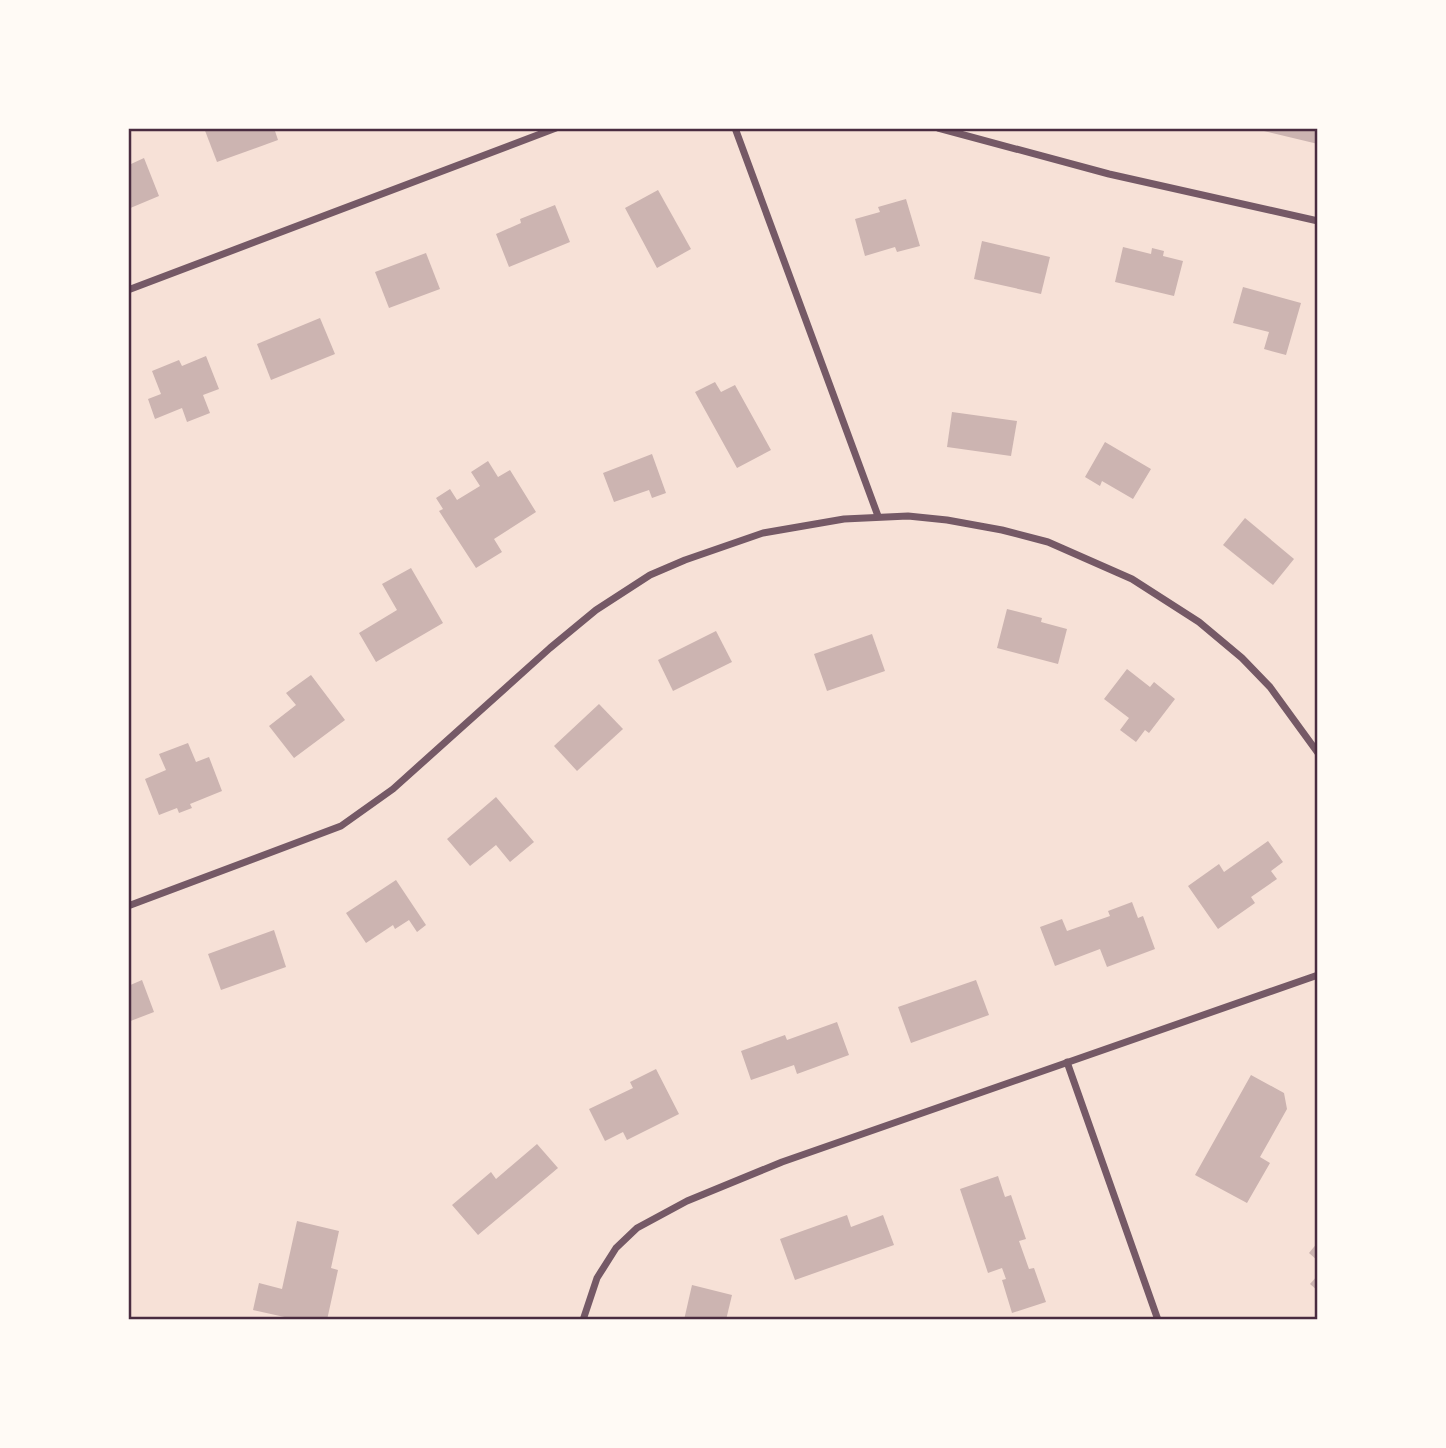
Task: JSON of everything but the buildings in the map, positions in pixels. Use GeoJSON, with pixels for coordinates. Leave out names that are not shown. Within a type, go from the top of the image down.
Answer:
{"type":"FeatureCollection","features":[{"type":"Feature","properties":{"kind":"street"},"geometry":{"type":"LineString","coordinates":[[128,290],[556,128]]}},
{"type":"Feature","properties":{"kind":"street"},"geometry":{"type":"LineString","coordinates":[[735,128],[878,516]]}},
{"type":"Feature","properties":{"kind":"street"},"geometry":{"type":"LineString","coordinates":[[938,128],[1109,174],[1318,221]]}},
{"type":"Feature","properties":{"kind":"street"},"geometry":{"type":"LineString","coordinates":[[128,906],[341,827],[394,789],[596,610],[650,575],[685,560],[763,533],[810,523],[878,516],[947,520],[1048,542],[1132,579],[1199,622],[1242,658],[1270,687],[1318,752]]}},
{"type":"Feature","properties":{"kind":"street"},"geometry":{"type":"LineString","coordinates":[[583,1320],[591,1292],[606,1263],[626,1237],[651,1219],[687,1201],[782,1162],[1318,975]]}},
{"type":"Feature","properties":{"kind":"street"},"geometry":{"type":"LineString","coordinates":[[1067,1062],[1158,1320]]}}]}
